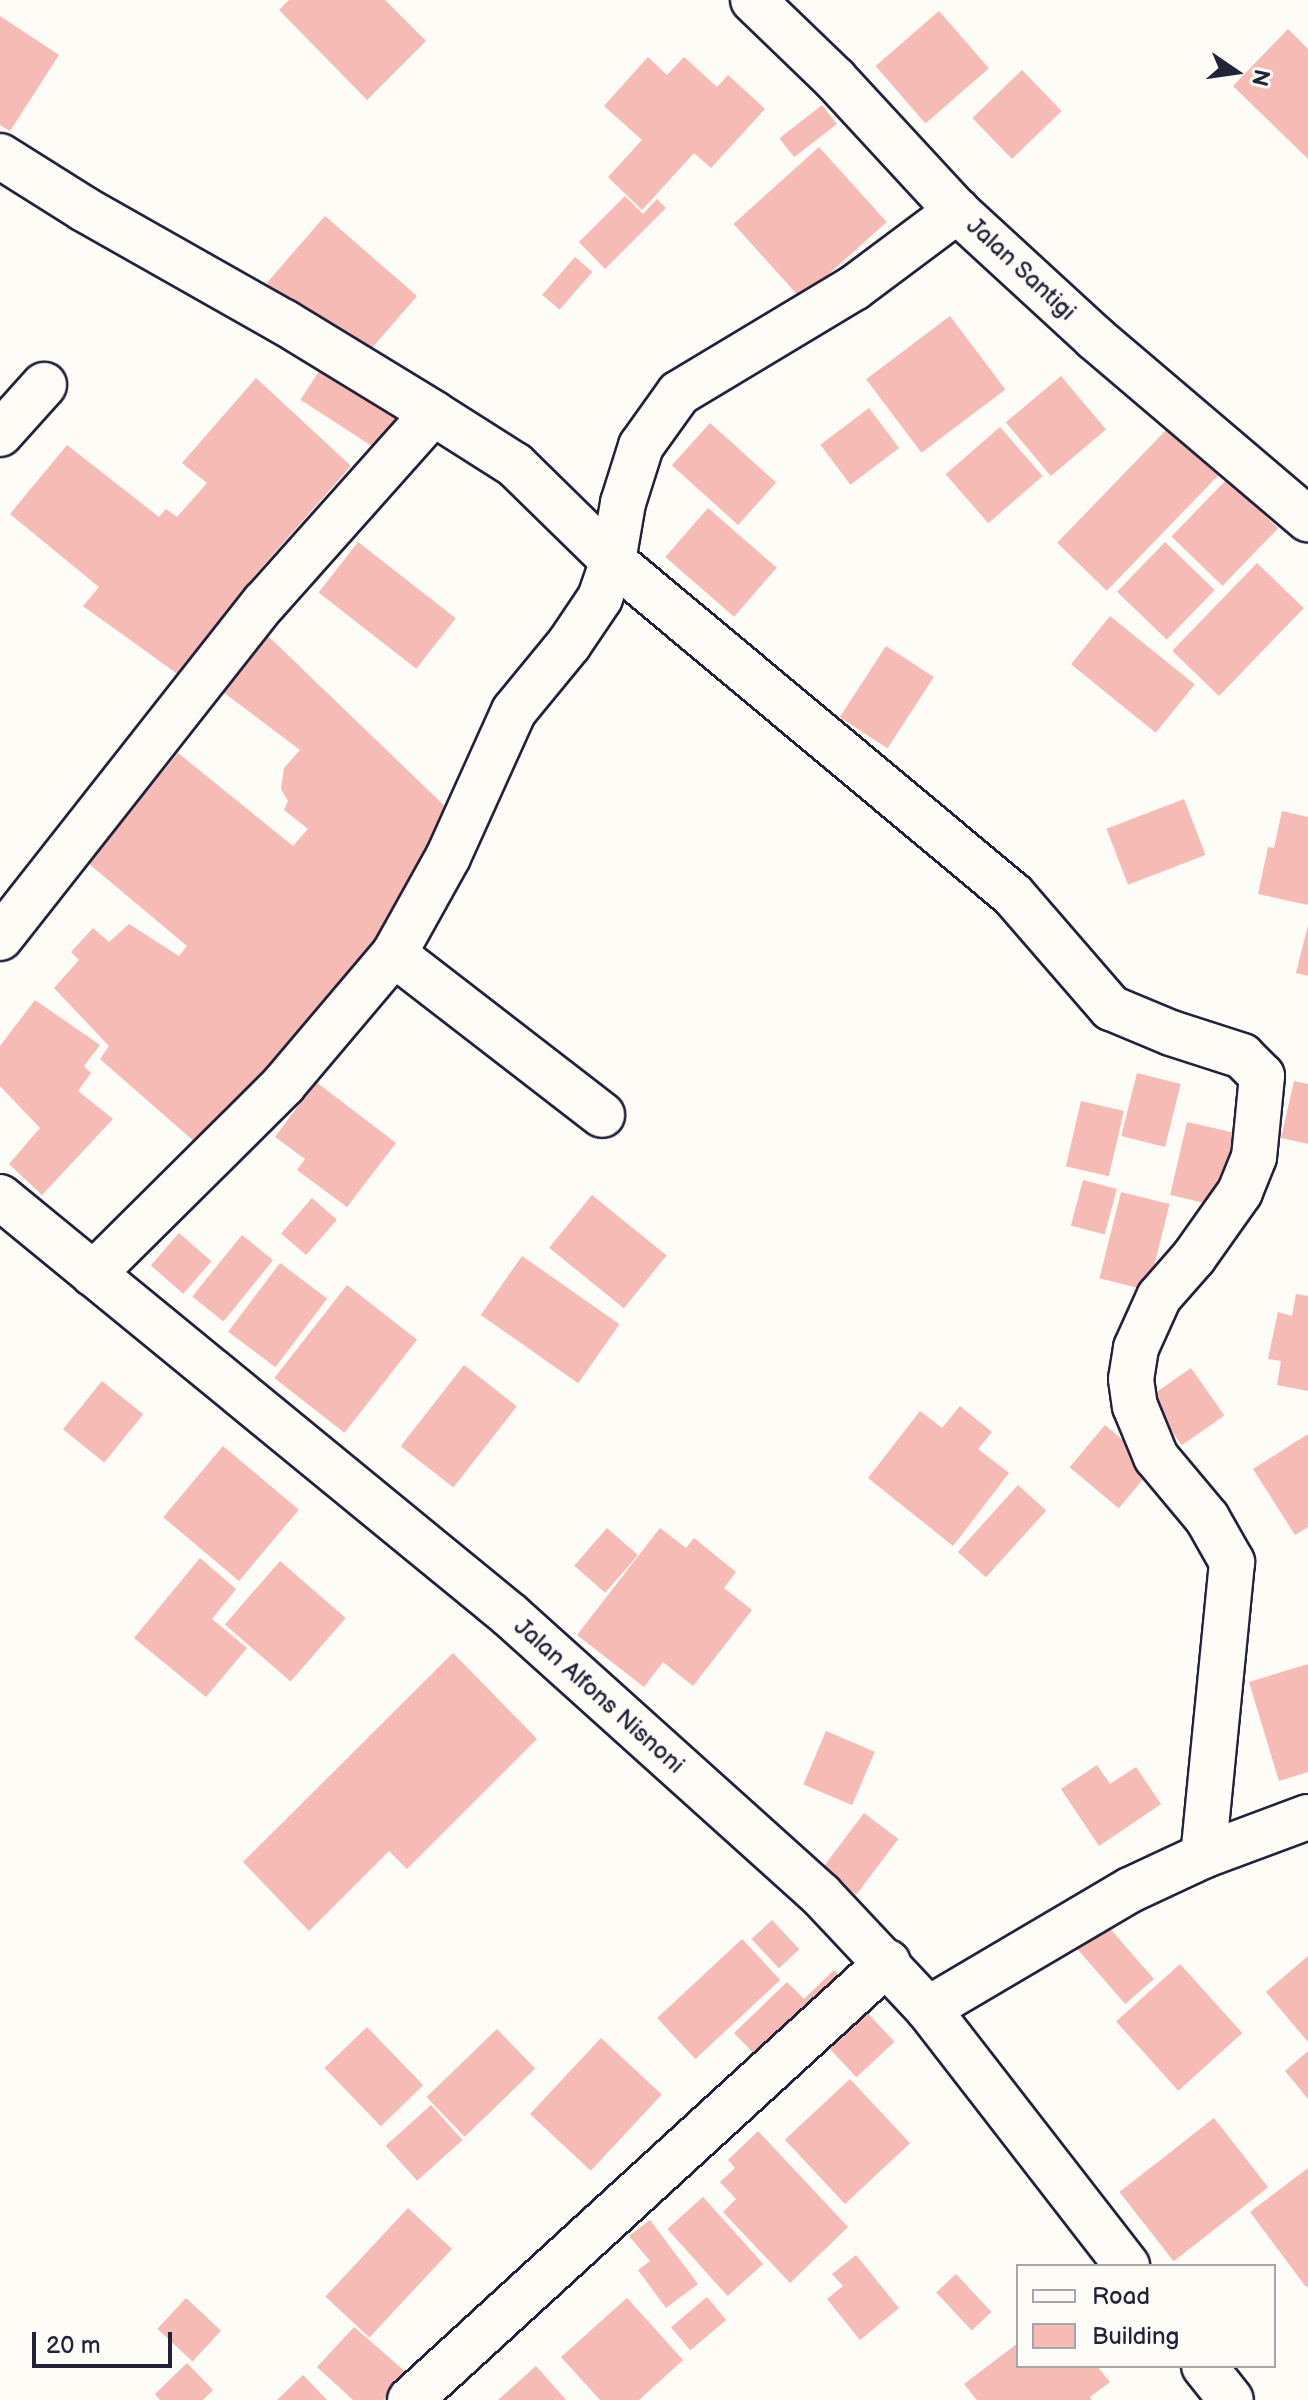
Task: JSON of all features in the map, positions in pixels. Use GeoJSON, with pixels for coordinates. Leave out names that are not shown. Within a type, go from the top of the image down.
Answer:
{"type":"FeatureCollection","features":[{"type":"Feature","properties":{"kind":"street","name":"Jalan Santigi"},"geometry":{"type":"LineString","coordinates":[[753,0],[835,79],[957,211],[1095,338],[1308,519]]}},
{"type":"Feature","properties":{"kind":"street"},"geometry":{"type":"LineString","coordinates":[[0,156],[84,209],[284,322],[515,465],[613,561],[1013,895],[1111,1008],[1171,1033],[1242,1056],[1262,1076],[1254,1157],[1240,1192],[1194,1257],[1159,1297],[1136,1348],[1131,1379],[1135,1406],[1156,1457],[1207,1518],[1232,1562],[1203,1856]]}},
{"type":"Feature","properties":{"kind":"street"},"geometry":{"type":"LineString","coordinates":[[93,1274],[284,1084],[394,954],[448,857],[514,711],[569,644],[600,598],[613,561],[623,503],[641,446],[679,393],[854,288],[957,211]]}},
{"type":"Feature","properties":{"kind":"street"},"geometry":{"type":"LineString","coordinates":[[0,434],[44,385]]}},
{"type":"Feature","properties":{"kind":"street"},"geometry":{"type":"LineString","coordinates":[[0,938],[264,603],[433,413]]}},
{"type":"Feature","properties":{"kind":"street"},"geometry":{"type":"LineString","coordinates":[[394,954],[602,1115]]}},
{"type":"Feature","properties":{"kind":"street","name":"Jalan Alfons Nisnoni"},"geometry":{"type":"LineString","coordinates":[[0,1197],[510,1615],[821,1895],[888,1962],[928,2009],[1125,2264]]}},
{"type":"Feature","properties":{"kind":"street"},"geometry":{"type":"LineString","coordinates":[[928,2009],[1130,1890],[1203,1856],[1308,1817]]}},
{"type":"Feature","properties":{"kind":"street"},"geometry":{"type":"LineString","coordinates":[[410,2400],[888,1962]]}},
{"type":"Feature","properties":{"kind":"street"},"geometry":{"type":"LineString","coordinates":[[1206,2368],[1231,2400]]}},
{"type":"Feature","properties":{"kind":"building"},"geometry":{"type":"Polygon","coordinates":[[[289,0],[385,0],[426,41],[367,100],[279,10],[289,0]]]}},
{"type":"Feature","properties":{"kind":"building"},"geometry":{"type":"Polygon","coordinates":[[[939,11],[989,68],[925,123],[876,66],[939,11]]]}},
{"type":"Feature","properties":{"kind":"building"},"geometry":{"type":"Polygon","coordinates":[[[0,16],[59,55],[10,131],[0,125],[0,16]]]}},
{"type":"Feature","properties":{"kind":"building"},"geometry":{"type":"Polygon","coordinates":[[[1288,29],[1308,49],[1308,159],[1233,86],[1288,29]]]}},
{"type":"Feature","properties":{"kind":"building"},"geometry":{"type":"Polygon","coordinates":[[[648,57],[667,75],[684,57],[717,87],[728,75],[765,109],[711,168],[694,153],[642,210],[608,177],[642,140],[604,106],[648,57]]]}},
{"type":"Feature","properties":{"kind":"building"},"geometry":{"type":"Polygon","coordinates":[[[1022,70],[1062,111],[1012,159],[972,118],[1022,70]]]}},
{"type":"Feature","properties":{"kind":"building"},"geometry":{"type":"Polygon","coordinates":[[[822,105],[837,124],[794,157],[779,138],[822,105]]]}},
{"type":"Feature","properties":{"kind":"building"},"geometry":{"type":"Polygon","coordinates":[[[819,147],[887,222],[801,299],[734,224],[819,147]]]}},
{"type":"Feature","properties":{"kind":"building"},"geometry":{"type":"Polygon","coordinates":[[[625,196],[643,214],[657,199],[666,208],[605,269],[579,242],[625,196]]]}},
{"type":"Feature","properties":{"kind":"building"},"geometry":{"type":"Polygon","coordinates":[[[325,216],[417,296],[359,363],[267,283],[325,216]]]}},
{"type":"Feature","properties":{"kind":"building"},"geometry":{"type":"Polygon","coordinates":[[[575,257],[592,272],[560,310],[542,295],[575,257]]]}},
{"type":"Feature","properties":{"kind":"building"},"geometry":{"type":"Polygon","coordinates":[[[950,316],[1005,389],[922,453],[866,379],[950,316]]]}},
{"type":"Feature","properties":{"kind":"building"},"geometry":{"type":"Polygon","coordinates":[[[325,362],[411,418],[387,456],[300,400],[325,362]]]}},
{"type":"Feature","properties":{"kind":"building"},"geometry":{"type":"Polygon","coordinates":[[[1061,376],[1106,430],[1051,476],[1006,422],[1061,376]]]}},
{"type":"Feature","properties":{"kind":"building"},"geometry":{"type":"Polygon","coordinates":[[[256,378],[351,466],[254,576],[183,678],[83,606],[99,587],[10,514],[67,445],[159,517],[166,509],[177,517],[207,483],[182,463],[256,378]]]}},
{"type":"Feature","properties":{"kind":"building"},"geometry":{"type":"Polygon","coordinates":[[[869,408],[899,448],[850,485],[820,445],[869,408]]]}},
{"type":"Feature","properties":{"kind":"building"},"geometry":{"type":"Polygon","coordinates":[[[710,423],[776,483],[738,525],[672,465],[710,423]]]}},
{"type":"Feature","properties":{"kind":"building"},"geometry":{"type":"Polygon","coordinates":[[[1000,427],[1043,476],[988,523],[946,474],[1000,427]]]}},
{"type":"Feature","properties":{"kind":"building"},"geometry":{"type":"Polygon","coordinates":[[[1169,427],[1219,475],[1107,591],[1057,543],[1169,427]]]}},
{"type":"Feature","properties":{"kind":"building"},"geometry":{"type":"Polygon","coordinates":[[[1227,479],[1278,528],[1223,586],[1171,537],[1227,479]]]}},
{"type":"Feature","properties":{"kind":"building"},"geometry":{"type":"Polygon","coordinates":[[[708,508],[777,568],[734,617],[665,557],[708,508]]]}},
{"type":"Feature","properties":{"kind":"building"},"geometry":{"type":"Polygon","coordinates":[[[358,542],[456,618],[416,669],[319,592],[358,542]]]}},
{"type":"Feature","properties":{"kind":"building"},"geometry":{"type":"Polygon","coordinates":[[[1165,542],[1215,590],[1167,640],[1117,592],[1165,542]]]}},
{"type":"Feature","properties":{"kind":"building"},"geometry":{"type":"Polygon","coordinates":[[[1257,563],[1304,608],[1219,696],[1172,651],[1257,563]]]}},
{"type":"Feature","properties":{"kind":"building"},"geometry":{"type":"Polygon","coordinates":[[[1110,616],[1195,685],[1156,733],[1071,664],[1110,616]]]}},
{"type":"Feature","properties":{"kind":"building"},"geometry":{"type":"Polygon","coordinates":[[[267,635],[455,816],[395,936],[204,1150],[100,1059],[109,1046],[54,988],[79,960],[71,952],[93,928],[109,942],[129,924],[179,956],[187,946],[88,863],[178,753],[293,846],[308,829],[284,810],[288,801],[281,789],[284,768],[300,750],[223,692],[267,635]]]}},
{"type":"Feature","properties":{"kind":"building"},"geometry":{"type":"Polygon","coordinates":[[[886,646],[934,677],[888,748],[840,717],[886,646]]]}},
{"type":"Feature","properties":{"kind":"building"},"geometry":{"type":"Polygon","coordinates":[[[1184,799],[1206,855],[1128,885],[1107,829],[1184,799]]]}},
{"type":"Feature","properties":{"kind":"building"},"geometry":{"type":"Polygon","coordinates":[[[1282,811],[1308,817],[1308,905],[1258,894],[1268,847],[1274,848],[1282,811]]]}},
{"type":"Feature","properties":{"kind":"building"},"geometry":{"type":"Polygon","coordinates":[[[1308,925],[1308,976],[1296,973],[1308,925]]]}},
{"type":"Feature","properties":{"kind":"building"},"geometry":{"type":"Polygon","coordinates":[[[35,1000],[100,1045],[84,1066],[91,1073],[78,1091],[113,1119],[42,1195],[9,1164],[40,1128],[0,1086],[0,1046],[35,1000]]]}},
{"type":"Feature","properties":{"kind":"building"},"geometry":{"type":"Polygon","coordinates":[[[1137,1073],[1181,1084],[1165,1147],[1121,1136],[1137,1073]]]}},
{"type":"Feature","properties":{"kind":"building"},"geometry":{"type":"Polygon","coordinates":[[[1294,1081],[1308,1084],[1308,1144],[1281,1138],[1294,1081]]]}},
{"type":"Feature","properties":{"kind":"building"},"geometry":{"type":"Polygon","coordinates":[[[316,1082],[396,1143],[347,1207],[297,1170],[305,1159],[275,1137],[316,1082]]]}},
{"type":"Feature","properties":{"kind":"building"},"geometry":{"type":"Polygon","coordinates":[[[1081,1101],[1124,1111],[1109,1176],[1066,1166],[1081,1101]]]}},
{"type":"Feature","properties":{"kind":"building"},"geometry":{"type":"Polygon","coordinates":[[[1187,1122],[1241,1134],[1224,1207],[1170,1195],[1187,1122]]]}},
{"type":"Feature","properties":{"kind":"building"},"geometry":{"type":"Polygon","coordinates":[[[1083,1180],[1117,1189],[1105,1234],[1071,1225],[1083,1180]]]}},
{"type":"Feature","properties":{"kind":"building"},"geometry":{"type":"Polygon","coordinates":[[[1121,1192],[1170,1204],[1148,1290],[1099,1278],[1121,1192]]]}},
{"type":"Feature","properties":{"kind":"building"},"geometry":{"type":"Polygon","coordinates":[[[592,1195],[667,1255],[624,1308],[549,1248],[592,1195]]]}},
{"type":"Feature","properties":{"kind":"building"},"geometry":{"type":"Polygon","coordinates":[[[312,1198],[337,1220],[306,1255],[281,1233],[312,1198]]]}},
{"type":"Feature","properties":{"kind":"building"},"geometry":{"type":"Polygon","coordinates":[[[179,1233],[211,1261],[183,1294],[151,1265],[179,1233]]]}},
{"type":"Feature","properties":{"kind":"building"},"geometry":{"type":"Polygon","coordinates":[[[242,1235],[273,1260],[223,1322],[192,1296],[242,1235]]]}},
{"type":"Feature","properties":{"kind":"building"},"geometry":{"type":"Polygon","coordinates":[[[522,1256],[619,1324],[578,1383],[481,1315],[522,1256]]]}},
{"type":"Feature","properties":{"kind":"building"},"geometry":{"type":"Polygon","coordinates":[[[280,1263],[327,1299],[275,1367],[228,1332],[280,1263]]]}},
{"type":"Feature","properties":{"kind":"building"},"geometry":{"type":"Polygon","coordinates":[[[347,1285],[417,1340],[344,1433],[274,1378],[347,1285]]]}},
{"type":"Feature","properties":{"kind":"building"},"geometry":{"type":"Polygon","coordinates":[[[1296,1294],[1308,1296],[1308,1391],[1277,1385],[1281,1361],[1268,1359],[1278,1312],[1292,1316],[1296,1294]]]}},
{"type":"Feature","properties":{"kind":"building"},"geometry":{"type":"Polygon","coordinates":[[[464,1365],[517,1406],[453,1487],[401,1446],[464,1365]]]}},
{"type":"Feature","properties":{"kind":"building"},"geometry":{"type":"Polygon","coordinates":[[[1191,1368],[1224,1416],[1182,1445],[1148,1398],[1191,1368]]]}},
{"type":"Feature","properties":{"kind":"building"},"geometry":{"type":"Polygon","coordinates":[[[102,1381],[143,1414],[104,1463],[63,1429],[102,1381]]]}},
{"type":"Feature","properties":{"kind":"building"},"geometry":{"type":"Polygon","coordinates":[[[960,1406],[992,1432],[978,1449],[1009,1473],[953,1546],[868,1478],[920,1411],[942,1428],[960,1406]]]}},
{"type":"Feature","properties":{"kind":"building"},"geometry":{"type":"Polygon","coordinates":[[[1105,1425],[1154,1466],[1119,1508],[1070,1467],[1105,1425]]]}},
{"type":"Feature","properties":{"kind":"building"},"geometry":{"type":"Polygon","coordinates":[[[1308,1434],[1308,1527],[1295,1535],[1253,1469],[1308,1434]]]}},
{"type":"Feature","properties":{"kind":"building"},"geometry":{"type":"Polygon","coordinates":[[[223,1446],[299,1510],[239,1581],[163,1517],[223,1446]]]}},
{"type":"Feature","properties":{"kind":"building"},"geometry":{"type":"Polygon","coordinates":[[[1018,1485],[1046,1510],[986,1577],[958,1552],[1018,1485]]]}},
{"type":"Feature","properties":{"kind":"building"},"geometry":{"type":"Polygon","coordinates":[[[607,1528],[638,1555],[605,1593],[574,1566],[607,1528]]]}},
{"type":"Feature","properties":{"kind":"building"},"geometry":{"type":"Polygon","coordinates":[[[660,1528],[686,1548],[694,1538],[736,1572],[724,1588],[752,1610],[693,1686],[663,1662],[644,1687],[577,1635],[660,1528]]]}},
{"type":"Feature","properties":{"kind":"building"},"geometry":{"type":"Polygon","coordinates":[[[200,1558],[236,1589],[212,1619],[247,1648],[206,1697],[134,1638],[200,1558]]]}},
{"type":"Feature","properties":{"kind":"building"},"geometry":{"type":"Polygon","coordinates":[[[280,1561],[346,1618],[291,1681],[225,1624],[280,1561]]]}},
{"type":"Feature","properties":{"kind":"building"},"geometry":{"type":"Polygon","coordinates":[[[453,1653],[537,1739],[407,1869],[389,1851],[309,1931],[243,1862],[453,1653]]]}},
{"type":"Feature","properties":{"kind":"building"},"geometry":{"type":"Polygon","coordinates":[[[1308,1664],[1308,1772],[1279,1781],[1249,1682],[1308,1664]]]}},
{"type":"Feature","properties":{"kind":"building"},"geometry":{"type":"Polygon","coordinates":[[[826,1731],[875,1752],[852,1805],[803,1784],[826,1731]]]}},
{"type":"Feature","properties":{"kind":"building"},"geometry":{"type":"Polygon","coordinates":[[[1097,1765],[1110,1784],[1136,1767],[1161,1804],[1099,1846],[1061,1789],[1097,1765]]]}},
{"type":"Feature","properties":{"kind":"building"},"geometry":{"type":"Polygon","coordinates":[[[864,1813],[898,1839],[856,1895],[822,1869],[864,1813]]]}},
{"type":"Feature","properties":{"kind":"building"},"geometry":{"type":"Polygon","coordinates":[[[772,1920],[799,1949],[779,1968],[752,1939],[772,1920]]]}},
{"type":"Feature","properties":{"kind":"building"},"geometry":{"type":"Polygon","coordinates":[[[1106,1924],[1154,1979],[1125,2004],[1077,1949],[1106,1924]]]}},
{"type":"Feature","properties":{"kind":"building"},"geometry":{"type":"Polygon","coordinates":[[[742,1939],[780,1980],[695,2059],[657,2018],[742,1939]]]}},
{"type":"Feature","properties":{"kind":"building"},"geometry":{"type":"Polygon","coordinates":[[[1308,1956],[1308,2042],[1266,1992],[1308,1956]]]}},
{"type":"Feature","properties":{"kind":"building"},"geometry":{"type":"Polygon","coordinates":[[[1180,1964],[1242,2033],[1178,2091],[1116,2022],[1180,1964]]]}},
{"type":"Feature","properties":{"kind":"building"},"geometry":{"type":"Polygon","coordinates":[[[834,1970],[847,1984],[763,2063],[734,2033],[787,1982],[804,1999],[834,1970]]]}},
{"type":"Feature","properties":{"kind":"building"},"geometry":{"type":"Polygon","coordinates":[[[861,2006],[894,2042],[856,2077],[823,2041],[861,2006]]]}},
{"type":"Feature","properties":{"kind":"building"},"geometry":{"type":"Polygon","coordinates":[[[367,2027],[423,2085],[381,2126],[325,2068],[367,2027]]]}},
{"type":"Feature","properties":{"kind":"building"},"geometry":{"type":"Polygon","coordinates":[[[497,2029],[535,2069],[465,2137],[427,2097],[497,2029]]]}},
{"type":"Feature","properties":{"kind":"building"},"geometry":{"type":"Polygon","coordinates":[[[601,2038],[662,2095],[591,2171],[530,2114],[601,2038]]]}},
{"type":"Feature","properties":{"kind":"building"},"geometry":{"type":"Polygon","coordinates":[[[1308,2051],[1308,2099],[1285,2071],[1308,2051]]]}},
{"type":"Feature","properties":{"kind":"building"},"geometry":{"type":"Polygon","coordinates":[[[850,2079],[910,2143],[845,2204],[785,2140],[850,2079]]]}},
{"type":"Feature","properties":{"kind":"building"},"geometry":{"type":"Polygon","coordinates":[[[431,2105],[462,2140],[417,2181],[386,2146],[431,2105]]]}},
{"type":"Feature","properties":{"kind":"building"},"geometry":{"type":"Polygon","coordinates":[[[1214,2118],[1268,2187],[1174,2261],[1119,2192],[1214,2118]]]}},
{"type":"Feature","properties":{"kind":"building"},"geometry":{"type":"Polygon","coordinates":[[[758,2131],[848,2227],[790,2283],[723,2212],[736,2199],[720,2182],[735,2168],[728,2160],[758,2131]]]}},
{"type":"Feature","properties":{"kind":"building"},"geometry":{"type":"Polygon","coordinates":[[[1308,2168],[1308,2286],[1306,2287],[1250,2212],[1308,2168]]]}},
{"type":"Feature","properties":{"kind":"building"},"geometry":{"type":"Polygon","coordinates":[[[703,2197],[763,2264],[728,2296],[667,2229],[703,2197]]]}},
{"type":"Feature","properties":{"kind":"building"},"geometry":{"type":"Polygon","coordinates":[[[408,2208],[452,2249],[369,2337],[325,2296],[408,2208]]]}},
{"type":"Feature","properties":{"kind":"building"},"geometry":{"type":"Polygon","coordinates":[[[650,2220],[698,2284],[666,2308],[638,2270],[650,2261],[629,2236],[650,2220]]]}},
{"type":"Feature","properties":{"kind":"building"},"geometry":{"type":"Polygon","coordinates":[[[856,2255],[899,2308],[860,2340],[827,2299],[843,2286],[832,2274],[856,2255]]]}},
{"type":"Feature","properties":{"kind":"building"},"geometry":{"type":"Polygon","coordinates":[[[956,2274],[991,2312],[972,2330],[936,2292],[956,2274]]]}},
{"type":"Feature","properties":{"kind":"building"},"geometry":{"type":"Polygon","coordinates":[[[707,2297],[726,2320],[690,2350],[671,2327],[707,2297]]]}},
{"type":"Feature","properties":{"kind":"building"},"geometry":{"type":"Polygon","coordinates":[[[186,2298],[221,2331],[192,2361],[157,2329],[186,2298]]]}},
{"type":"Feature","properties":{"kind":"building"},"geometry":{"type":"Polygon","coordinates":[[[627,2298],[683,2360],[639,2400],[600,2400],[561,2357],[627,2298]]]}},
{"type":"Feature","properties":{"kind":"building"},"geometry":{"type":"Polygon","coordinates":[[[354,2327],[407,2373],[383,2400],[353,2400],[317,2367],[354,2327]]]}},
{"type":"Feature","properties":{"kind":"building"},"geometry":{"type":"Polygon","coordinates":[[[1016,2345],[1016,2368],[1099,2368],[1110,2382],[1090,2397],[1091,2400],[977,2400],[964,2384],[1016,2345]]]}},
{"type":"Feature","properties":{"kind":"building"},"geometry":{"type":"Polygon","coordinates":[[[187,2363],[213,2390],[203,2400],[160,2400],[155,2394],[187,2363]]]}},
{"type":"Feature","properties":{"kind":"building"},"geometry":{"type":"Polygon","coordinates":[[[536,2366],[566,2400],[498,2400],[536,2366]]]}},
{"type":"Feature","properties":{"kind":"building"},"geometry":{"type":"Polygon","coordinates":[[[303,2375],[327,2400],[277,2400],[303,2375]]]}}]}
